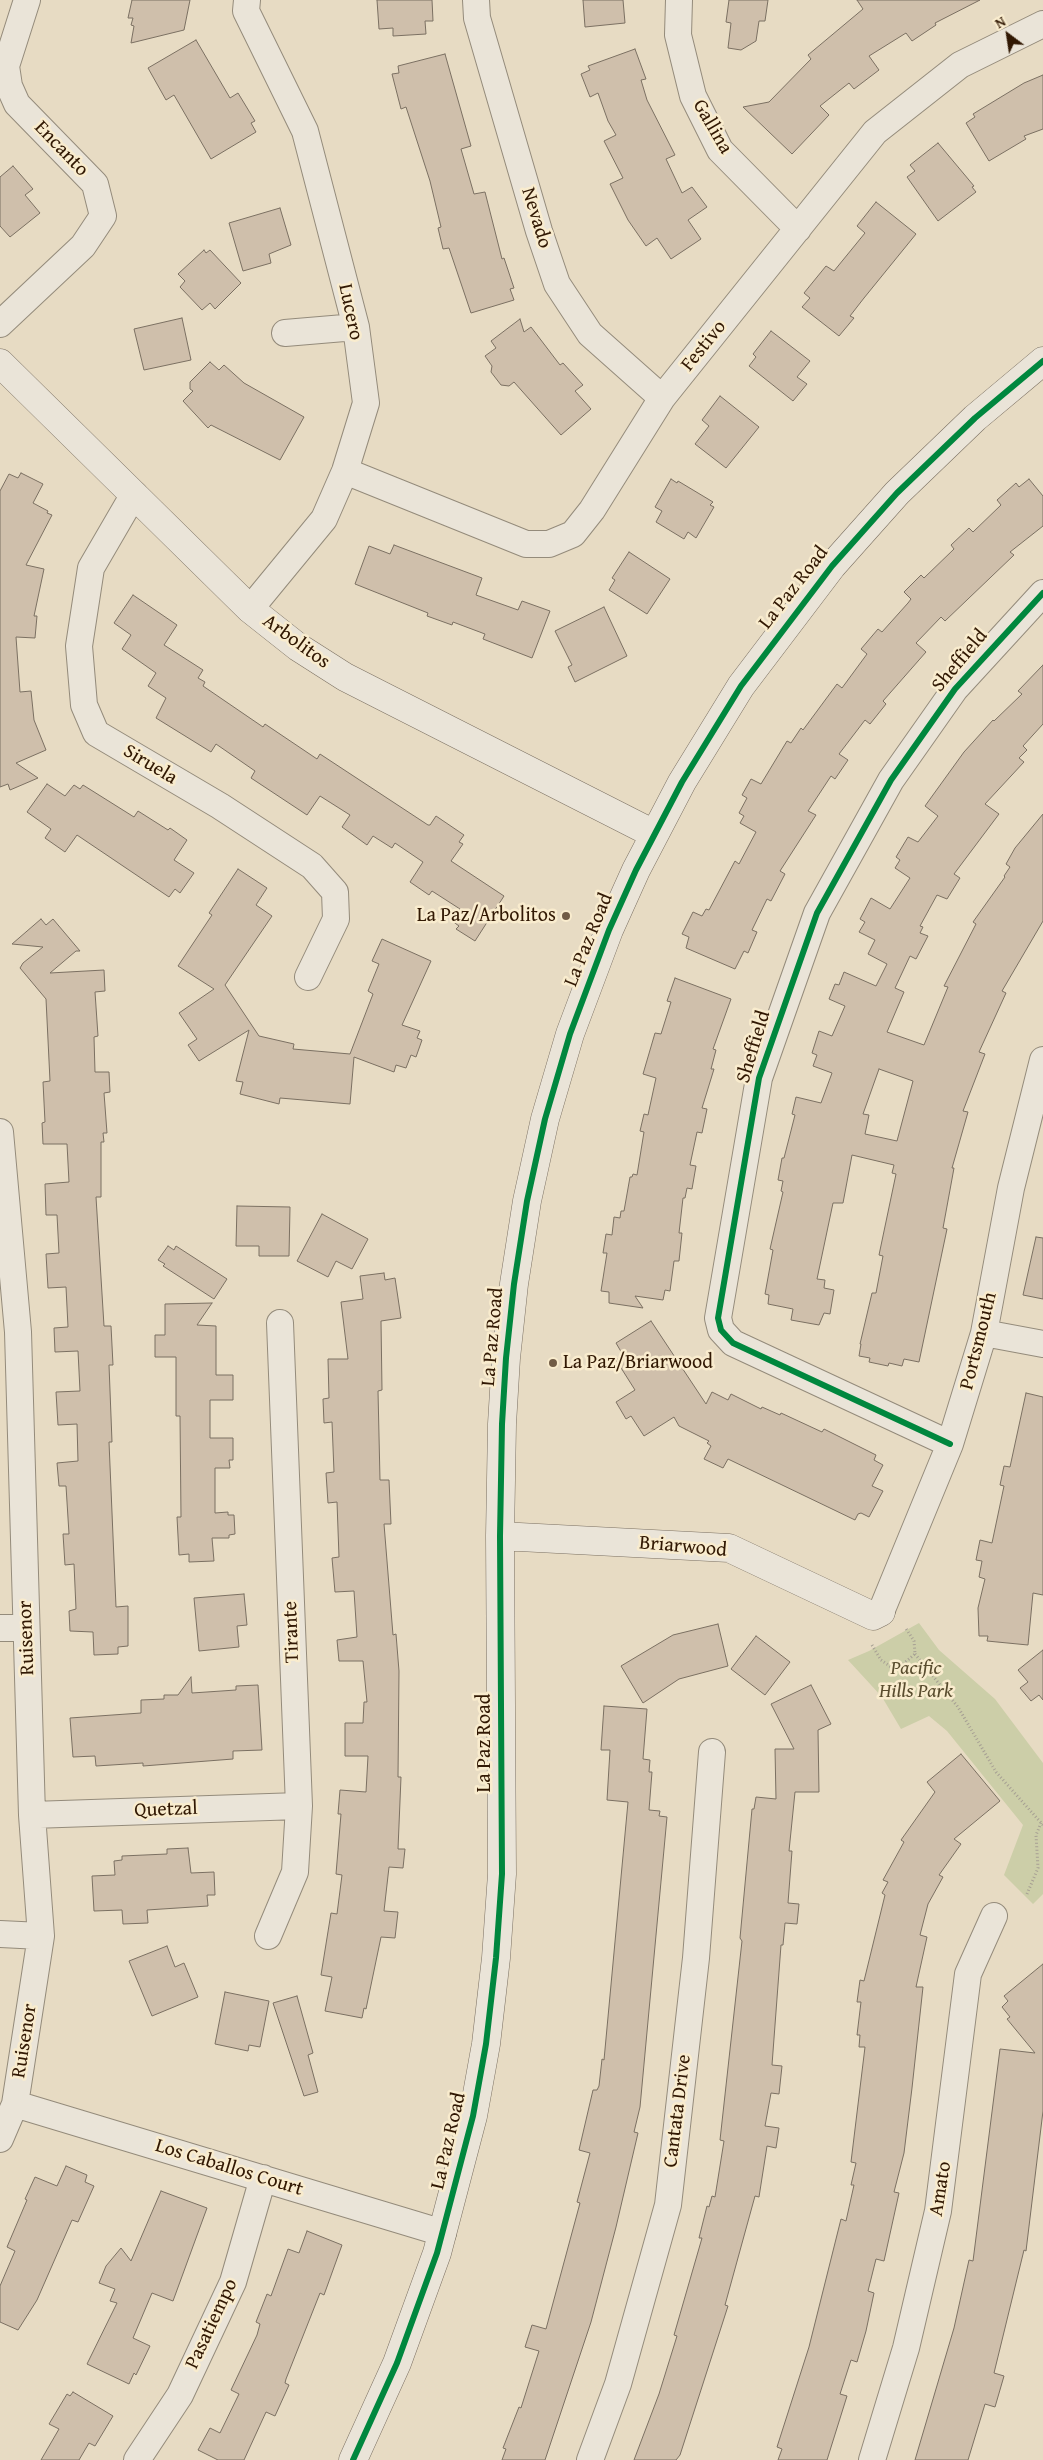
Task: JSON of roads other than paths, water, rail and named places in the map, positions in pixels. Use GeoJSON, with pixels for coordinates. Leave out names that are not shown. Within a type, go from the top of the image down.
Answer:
{"type":"FeatureCollection","features":[{"type":"Feature","properties":{"kind":"main road","name":"La Paz Road"},"geometry":{"type":"LineString","coordinates":[[353,2460],[407,2339],[443,2233],[480,2080],[492,2000],[500,1916],[502,1832],[500,1536],[502,1424],[506,1358],[518,1250],[531,1182],[545,1119],[570,1034],[609,930],[654,834],[698,753],[741,686],[832,566],[861,531],[974,418],[1043,361]]}},
{"type":"Feature","properties":{"kind":"main road","name":"Arbolitos"},"geometry":{"type":"LineString","coordinates":[[0,363],[250,609],[298,648],[345,677],[654,834]]}},
{"type":"Feature","properties":{"kind":"main road","name":"Briarwood"},"geometry":{"type":"LineString","coordinates":[[500,1536],[729,1548],[873,1616],[882,1612]]}},
{"type":"Feature","properties":{"kind":"street","name":"Encanto"},"geometry":{"type":"LineString","coordinates":[[0,324],[83,246],[103,216],[95,184],[17,104],[9,86],[6,66],[27,0]]}},
{"type":"Feature","properties":{"kind":"street","name":"Lucero"},"geometry":{"type":"LineString","coordinates":[[247,0],[246,11],[305,131],[356,327],[366,403],[345,471],[324,519],[250,609]]}},
{"type":"Feature","properties":{"kind":"street","name":"Nevado"},"geometry":{"type":"LineString","coordinates":[[476,0],[479,27],[539,231],[557,284],[590,334],[662,398]]}},
{"type":"Feature","properties":{"kind":"street","name":"Gallina"},"geometry":{"type":"LineString","coordinates":[[679,0],[678,35],[693,96],[720,150],[798,228]]}},
{"type":"Feature","properties":{"kind":"street","name":"Festivo"},"geometry":{"type":"LineString","coordinates":[[345,471],[526,544],[550,544],[573,534],[592,510],[662,398],[874,132],[960,65],[1043,24]]}},
{"type":"Feature","properties":{"kind":"street"},"geometry":{"type":"LineString","coordinates":[[285,333],[356,327]]}},
{"type":"Feature","properties":{"kind":"street","name":"Siruela"},"geometry":{"type":"LineString","coordinates":[[134,494],[91,568],[79,646],[84,706],[96,733],[220,806],[312,866],[335,892],[336,919],[308,977]]}},
{"type":"Feature","properties":{"kind":"street","name":"Sheffield"},"geometry":{"type":"LineString","coordinates":[[950,1444],[734,1343],[721,1330],[718,1318],[759,1078],[817,913],[892,780],[955,689],[1043,593]]}},
{"type":"Feature","properties":{"kind":"street","name":"Portsmouth"},"geometry":{"type":"LineString","coordinates":[[882,1612],[950,1444],[984,1333],[1011,1188],[1043,1060]]}},
{"type":"Feature","properties":{"kind":"street","name":"Ruisenor"},"geometry":{"type":"LineString","coordinates":[[0,1132],[26,1628],[32,1815],[41,1936],[15,2104],[0,2138]]}},
{"type":"Feature","properties":{"kind":"street","name":"Tirante"},"geometry":{"type":"LineString","coordinates":[[268,1936],[295,1872],[299,1806],[280,1324]]}},
{"type":"Feature","properties":{"kind":"street"},"geometry":{"type":"LineString","coordinates":[[984,1333],[1043,1344]]}},
{"type":"Feature","properties":{"kind":"street"},"geometry":{"type":"LineString","coordinates":[[0,1628],[26,1628]]}},
{"type":"Feature","properties":{"kind":"street","name":"Cantata Drive"},"geometry":{"type":"LineString","coordinates":[[590,2460],[618,2384],[668,2205],[696,1958],[712,1752]]}},
{"type":"Feature","properties":{"kind":"street","name":"Quetzal"},"geometry":{"type":"LineString","coordinates":[[32,1815],[299,1806]]}},
{"type":"Feature","properties":{"kind":"street","name":"Amato"},"geometry":{"type":"LineString","coordinates":[[872,2460],[906,2348],[938,2211],[968,1974],[994,1916]]}},
{"type":"Feature","properties":{"kind":"street"},"geometry":{"type":"LineString","coordinates":[[0,1934],[41,1936]]}},
{"type":"Feature","properties":{"kind":"street","name":"Los Caballos Court"},"geometry":{"type":"LineString","coordinates":[[15,2104],[443,2233]]}},
{"type":"Feature","properties":{"kind":"street","name":"Pasatiempo"},"geometry":{"type":"LineString","coordinates":[[137,2460],[180,2395],[233,2282],[264,2178]]}},
{"type":"Feature","properties":{"kind":"place","name":"La Paz/Arbolitos"},"geometry":{"type":"Point","coordinates":[566,916]}},
{"type":"Feature","properties":{"kind":"place","name":"La Paz/Briarwood"},"geometry":{"type":"Point","coordinates":[553,1363]}},
{"type":"Feature","properties":{"kind":"park label","name":"Pacific Hills Park"},"geometry":{"type":"Point","coordinates":[916,1680]}}]}
